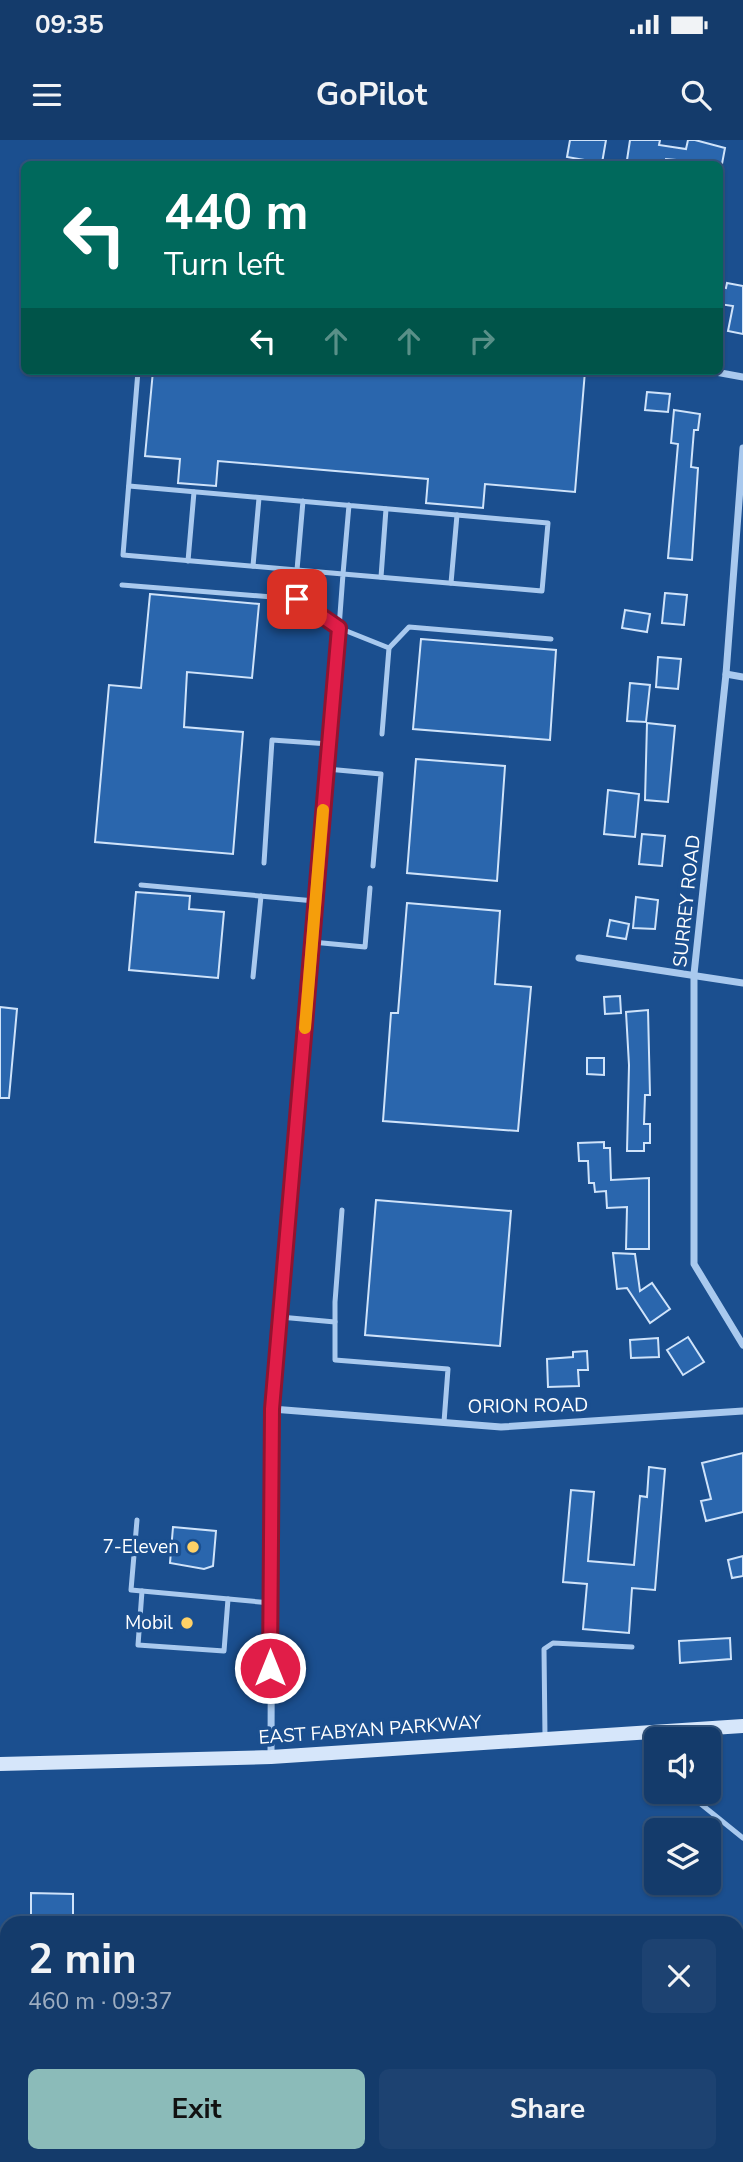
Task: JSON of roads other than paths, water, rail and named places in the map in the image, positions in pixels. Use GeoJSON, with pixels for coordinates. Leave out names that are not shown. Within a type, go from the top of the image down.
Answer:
{"type":"FeatureCollection","features":[{"type":"Feature","properties":{"kind":"main road","name":"EAST FABYAN PARKWAY"},"geometry":{"type":"LineString","coordinates":[[721,1729],[743,1726]]}},
{"type":"Feature","properties":{"kind":"main road","name":"EAST FABYAN PARKWAY"},"geometry":{"type":"LineString","coordinates":[[0,1764],[271,1757],[545,1737],[644,1735]]}},
{"type":"Feature","properties":{"kind":"street"},"geometry":{"type":"LineString","coordinates":[[723,373],[743,377]]}},
{"type":"Feature","properties":{"kind":"street","name":"SURREY ROAD"},"geometry":{"type":"LineString","coordinates":[[743,448],[726,674],[694,974],[694,1264],[743,1345]]}},
{"type":"Feature","properties":{"kind":"street"},"geometry":{"type":"LineString","coordinates":[[271,1757],[272,1409],[339,628]]}},
{"type":"Feature","properties":{"kind":"street"},"geometry":{"type":"LineString","coordinates":[[726,674],[743,677]]}},
{"type":"Feature","properties":{"kind":"street"},"geometry":{"type":"LineString","coordinates":[[579,958],[743,983]]}},
{"type":"Feature","properties":{"kind":"street","name":"ORION ROAD"},"geometry":{"type":"LineString","coordinates":[[272,1409],[501,1427],[743,1411]]}},
{"type":"Feature","properties":{"kind":"lane"},"geometry":{"type":"LineString","coordinates":[[129,486],[548,523],[542,591],[123,555],[138,375]]}},
{"type":"Feature","properties":{"kind":"lane"},"geometry":{"type":"LineString","coordinates":[[188,561],[194,492]]}},
{"type":"Feature","properties":{"kind":"lane"},"geometry":{"type":"LineString","coordinates":[[253,566],[259,498]]}},
{"type":"Feature","properties":{"kind":"lane"},"geometry":{"type":"LineString","coordinates":[[297,570],[303,501]]}},
{"type":"Feature","properties":{"kind":"lane"},"geometry":{"type":"LineString","coordinates":[[339,628],[349,505]]}},
{"type":"Feature","properties":{"kind":"lane"},"geometry":{"type":"LineString","coordinates":[[380,577],[386,509]]}},
{"type":"Feature","properties":{"kind":"lane"},"geometry":{"type":"LineString","coordinates":[[451,583],[457,515]]}},
{"type":"Feature","properties":{"kind":"lane"},"geometry":{"type":"LineString","coordinates":[[122,585],[297,599],[339,628],[389,648]]}},
{"type":"Feature","properties":{"kind":"lane"},"geometry":{"type":"LineString","coordinates":[[382,734],[389,648],[409,627],[551,639]]}},
{"type":"Feature","properties":{"kind":"lane"},"geometry":{"type":"LineString","coordinates":[[264,863],[272,740],[329,744]]}},
{"type":"Feature","properties":{"kind":"lane"},"geometry":{"type":"LineString","coordinates":[[327,769],[381,774],[373,866]]}},
{"type":"Feature","properties":{"kind":"lane"},"geometry":{"type":"LineString","coordinates":[[141,885],[315,901]]}},
{"type":"Feature","properties":{"kind":"lane"},"geometry":{"type":"LineString","coordinates":[[312,942],[365,947],[370,888]]}},
{"type":"Feature","properties":{"kind":"lane"},"geometry":{"type":"LineString","coordinates":[[253,977],[261,896]]}},
{"type":"Feature","properties":{"kind":"lane"},"geometry":{"type":"LineString","coordinates":[[342,1210],[335,1360],[448,1369],[443,1422]]}},
{"type":"Feature","properties":{"kind":"lane"},"geometry":{"type":"LineString","coordinates":[[280,1317],[335,1322]]}},
{"type":"Feature","properties":{"kind":"lane"},"geometry":{"type":"LineString","coordinates":[[137,1520],[131,1590],[271,1603]]}},
{"type":"Feature","properties":{"kind":"lane"},"geometry":{"type":"LineString","coordinates":[[142,1591],[138,1645],[224,1651],[228,1599]]}},
{"type":"Feature","properties":{"kind":"lane"},"geometry":{"type":"LineString","coordinates":[[545,1737],[544,1649],[553,1643],[632,1647]]}},
{"type":"Feature","properties":{"kind":"lane"},"geometry":{"type":"LineString","coordinates":[[701,1804],[743,1838]]}},
{"type":"Feature","properties":{"kind":"place","name":"7-Eleven"},"geometry":{"type":"Point","coordinates":[193,1547]}},
{"type":"Feature","properties":{"kind":"place","name":"Mobil"},"geometry":{"type":"Point","coordinates":[187,1623]}}]}
